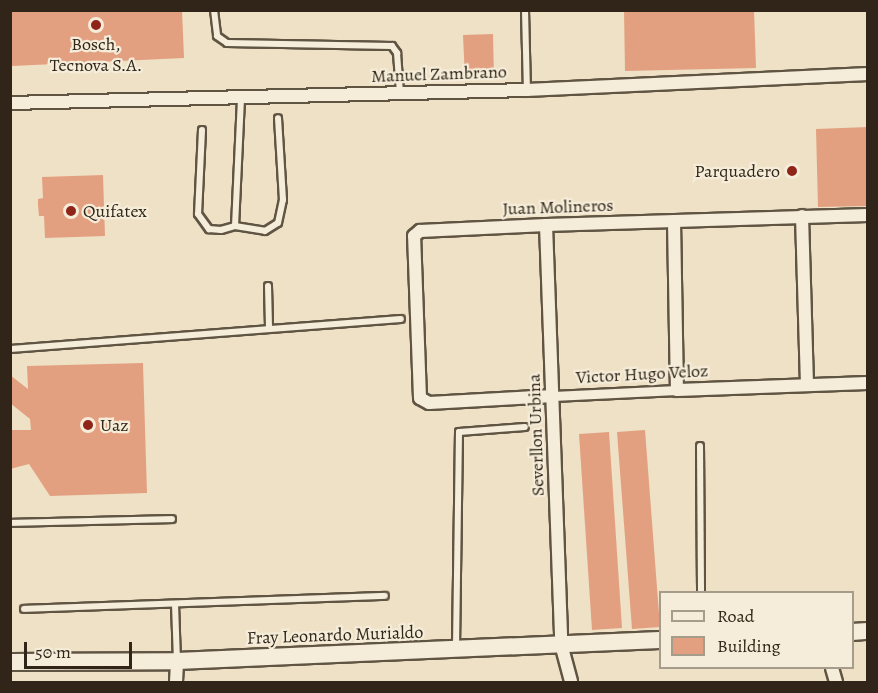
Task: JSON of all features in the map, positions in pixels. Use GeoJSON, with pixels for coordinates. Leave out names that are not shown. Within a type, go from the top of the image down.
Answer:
{"type":"FeatureCollection","features":[{"type":"Feature","properties":{"kind":"street","name":"Manuel Zambrano"},"geometry":{"type":"LineString","coordinates":[[10,103],[527,90],[867,74]]}},
{"type":"Feature","properties":{"kind":"street","name":"Juan Molineros"},"geometry":{"type":"LineString","coordinates":[[420,398],[414,236],[420,231],[867,215]]}},
{"type":"Feature","properties":{"kind":"street"},"geometry":{"type":"LineString","coordinates":[[802,216],[807,384]]}},
{"type":"Feature","properties":{"kind":"street"},"geometry":{"type":"LineString","coordinates":[[674,221],[678,390]]}},
{"type":"Feature","properties":{"kind":"street","name":"Severllon Urbina"},"geometry":{"type":"LineString","coordinates":[[546,225],[561,644],[571,682]]}},
{"type":"Feature","properties":{"kind":"street","name":"Victor Hugo Veloz"},"geometry":{"type":"LineString","coordinates":[[420,398],[429,403],[867,383]]}},
{"type":"Feature","properties":{"kind":"street","name":"Fray Leonardo Murialdo"},"geometry":{"type":"LineString","coordinates":[[10,662],[177,661],[659,640]]}},
{"type":"Feature","properties":{"kind":"street"},"geometry":{"type":"LineString","coordinates":[[176,682],[177,661]]}},
{"type":"Feature","properties":{"kind":"lane"},"geometry":{"type":"LineString","coordinates":[[214,10],[217,36],[227,43],[392,46],[397,53],[400,93]]}},
{"type":"Feature","properties":{"kind":"lane"},"geometry":{"type":"LineString","coordinates":[[525,10],[527,90]]}},
{"type":"Feature","properties":{"kind":"lane"},"geometry":{"type":"LineString","coordinates":[[235,226],[241,97]]}},
{"type":"Feature","properties":{"kind":"lane"},"geometry":{"type":"LineString","coordinates":[[202,130],[198,213],[209,229],[235,226],[265,231],[278,223],[283,200],[278,118]]}},
{"type":"Feature","properties":{"kind":"lane"},"geometry":{"type":"LineString","coordinates":[[268,286],[269,327]]}},
{"type":"Feature","properties":{"kind":"lane"},"geometry":{"type":"LineString","coordinates":[[10,349],[269,327],[401,319]]}},
{"type":"Feature","properties":{"kind":"lane"},"geometry":{"type":"LineString","coordinates":[[456,649],[459,432],[525,428]]}},
{"type":"Feature","properties":{"kind":"lane"},"geometry":{"type":"LineString","coordinates":[[700,446],[701,591]]}},
{"type":"Feature","properties":{"kind":"lane"},"geometry":{"type":"LineString","coordinates":[[10,523],[172,519]]}},
{"type":"Feature","properties":{"kind":"lane"},"geometry":{"type":"LineString","coordinates":[[24,609],[385,596]]}},
{"type":"Feature","properties":{"kind":"lane"},"geometry":{"type":"LineString","coordinates":[[175,604],[177,661]]}},
{"type":"Feature","properties":{"kind":"building","name":"Bosch, Tecnova S.A."},"geometry":{"type":"Polygon","coordinates":[[[10,10],[182,10],[184,58],[12,66],[10,10]]]}},
{"type":"Feature","properties":{"kind":"building"},"geometry":{"type":"Polygon","coordinates":[[[624,10],[754,10],[756,68],[625,71],[624,10]]]}},
{"type":"Feature","properties":{"kind":"building"},"geometry":{"type":"Polygon","coordinates":[[[493,34],[494,78],[465,78],[463,35],[493,34]]]}},
{"type":"Feature","properties":{"kind":"building"},"geometry":{"type":"Polygon","coordinates":[[[868,127],[868,206],[818,207],[816,129],[868,127]]]}},
{"type":"Feature","properties":{"kind":"building","name":"Quifatex"},"geometry":{"type":"Polygon","coordinates":[[[103,175],[105,236],[45,238],[44,216],[39,216],[38,205],[38,199],[43,198],[42,177],[103,175]]]}},
{"type":"Feature","properties":{"kind":"building","name":"Uaz"},"geometry":{"type":"Polygon","coordinates":[[[143,363],[147,493],[50,496],[29,464],[10,469],[10,430],[31,430],[30,419],[10,403],[10,375],[28,389],[27,366],[143,363]]]}},
{"type":"Feature","properties":{"kind":"building"},"geometry":{"type":"Polygon","coordinates":[[[645,430],[659,627],[632,629],[617,432],[645,430]]]}},
{"type":"Feature","properties":{"kind":"building"},"geometry":{"type":"Polygon","coordinates":[[[609,432],[622,628],[592,630],[579,434],[609,432]]]}},
{"type":"Feature","properties":{"kind":"place","name":"Bosch, Tecnova S.A."},"geometry":{"type":"Point","coordinates":[96,25]}},
{"type":"Feature","properties":{"kind":"place","name":"Parquadero"},"geometry":{"type":"Point","coordinates":[792,171]}},
{"type":"Feature","properties":{"kind":"place","name":"Quifatex"},"geometry":{"type":"Point","coordinates":[71,211]}},
{"type":"Feature","properties":{"kind":"place","name":"Uaz"},"geometry":{"type":"Point","coordinates":[88,425]}}]}
